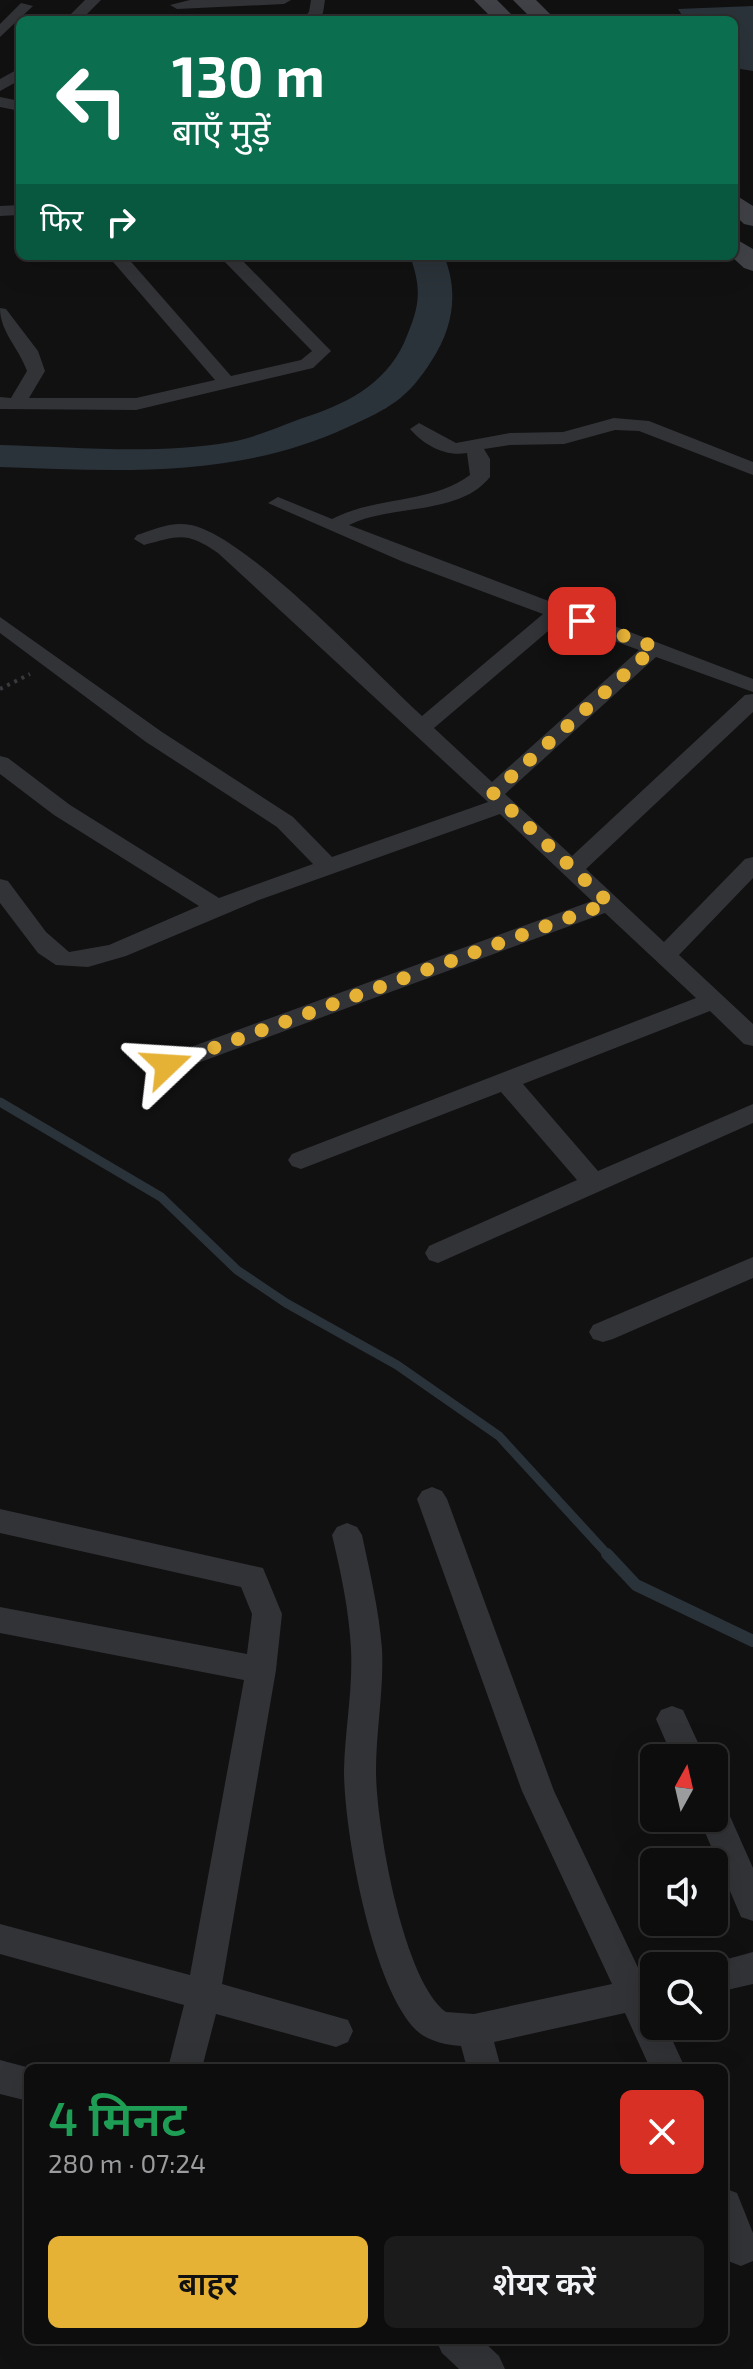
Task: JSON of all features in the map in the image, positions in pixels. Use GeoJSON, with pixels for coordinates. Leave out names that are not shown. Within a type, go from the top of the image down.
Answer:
{"type":"FeatureCollection","features":[{"type":"Feature","properties":{"kind":"main road"},"geometry":{"type":"LineString","coordinates":[[485,0],[502,16]]}},
{"type":"Feature","properties":{"kind":"main road"},"geometry":{"type":"LineString","coordinates":[[524,0],[541,16]]}},
{"type":"Feature","properties":{"kind":"main road"},"geometry":{"type":"LineString","coordinates":[[738,205],[753,219]]}},
{"type":"Feature","properties":{"kind":"main road"},"geometry":{"type":"LineString","coordinates":[[738,249],[753,263]]}},
{"type":"Feature","properties":{"kind":"street"},"geometry":{"type":"LineString","coordinates":[[76,16],[94,0]]}},
{"type":"Feature","properties":{"kind":"street"},"geometry":{"type":"LineString","coordinates":[[178,8],[284,0]]}},
{"type":"Feature","properties":{"kind":"street"},"geometry":{"type":"LineString","coordinates":[[16,16],[26,6]]}},
{"type":"Feature","properties":{"kind":"street"},"geometry":{"type":"LineString","coordinates":[[0,33],[16,16]]}},
{"type":"Feature","properties":{"kind":"street"},"geometry":{"type":"LineString","coordinates":[[120,260],[226,382]]}},
{"type":"Feature","properties":{"kind":"street"},"geometry":{"type":"LineString","coordinates":[[8,403],[136,404],[307,364],[322,351],[232,260]]}},
{"type":"Feature","properties":{"kind":"street"},"geometry":{"type":"LineString","coordinates":[[0,313],[29,351],[36,371],[8,403]]}},
{"type":"Feature","properties":{"kind":"street"},"geometry":{"type":"LineString","coordinates":[[419,429],[444,446],[474,448],[510,439],[564,438],[628,423],[653,429],[753,469]]}},
{"type":"Feature","properties":{"kind":"street"},"geometry":{"type":"LineString","coordinates":[[333,526],[375,508],[439,499],[463,492],[480,477],[480,459],[474,448]]}},
{"type":"Feature","properties":{"kind":"street"},"geometry":{"type":"LineString","coordinates":[[278,503],[753,686]]}},
{"type":"Feature","properties":{"kind":"street"},"geometry":{"type":"LineString","coordinates":[[144,539],[177,530],[211,540],[268,584],[753,1038]]}},
{"type":"Feature","properties":{"kind":"street"},"geometry":{"type":"LineString","coordinates":[[423,726],[558,612]]}},
{"type":"Feature","properties":{"kind":"street"},"geometry":{"type":"LineString","coordinates":[[0,623],[154,737],[285,822],[330,868]]}},
{"type":"Feature","properties":{"kind":"street"},"geometry":{"type":"LineString","coordinates":[[0,886],[49,949],[64,959],[86,959],[122,948],[218,908],[330,868],[499,798],[655,647]]}},
{"type":"Feature","properties":{"kind":"street"},"geometry":{"type":"LineString","coordinates":[[573,868],[753,700]]}},
{"type":"Feature","properties":{"kind":"street"},"geometry":{"type":"LineString","coordinates":[[0,763],[62,810],[218,908]]}},
{"type":"Feature","properties":{"kind":"street"},"geometry":{"type":"LineString","coordinates":[[665,955],[753,864]]}},
{"type":"Feature","properties":{"kind":"street"},"geometry":{"type":"LineString","coordinates":[[167,1065],[609,903]]}},
{"type":"Feature","properties":{"kind":"street"},"geometry":{"type":"LineString","coordinates":[[301,1160],[713,1001]]}},
{"type":"Feature","properties":{"kind":"street"},"geometry":{"type":"LineString","coordinates":[[506,1081],[594,1183]]}},
{"type":"Feature","properties":{"kind":"street"},"geometry":{"type":"LineString","coordinates":[[438,1253],[753,1113]]}},
{"type":"Feature","properties":{"kind":"street"},"geometry":{"type":"LineString","coordinates":[[603,1332],[753,1267]]}},
{"type":"Feature","properties":{"kind":"street"},"geometry":{"type":"LineString","coordinates":[[432,1499],[538,1791],[640,1988]]}},
{"type":"Feature","properties":{"kind":"street"},"geometry":{"type":"LineString","coordinates":[[0,1521],[252,1577],[267,1614],[261,1670],[204,1993],[186,2064]]}},
{"type":"Feature","properties":{"kind":"street"},"geometry":{"type":"LineString","coordinates":[[347,1535],[364,1623],[367,1667],[360,1771],[361,1809],[397,1962],[427,2019],[448,2030],[474,2030],[640,1995]]}},
{"type":"Feature","properties":{"kind":"street"},"geometry":{"type":"LineString","coordinates":[[0,1620],[261,1670]]}},
{"type":"Feature","properties":{"kind":"street"},"geometry":{"type":"LineString","coordinates":[[672,1719],[683,1744]]}},
{"type":"Feature","properties":{"kind":"street"},"geometry":{"type":"LineString","coordinates":[[721,1832],[753,1906]]}},
{"type":"Feature","properties":{"kind":"street"},"geometry":{"type":"LineString","coordinates":[[0,1939],[336,2031]]}},
{"type":"Feature","properties":{"kind":"street"},"geometry":{"type":"LineString","coordinates":[[728,1974],[753,1968]]}},
{"type":"Feature","properties":{"kind":"street"},"geometry":{"type":"LineString","coordinates":[[474,2030],[483,2064]]}},
{"type":"Feature","properties":{"kind":"street"},"geometry":{"type":"LineString","coordinates":[[659,2040],[667,2064]]}},
{"type":"Feature","properties":{"kind":"street"},"geometry":{"type":"LineString","coordinates":[[0,2077],[24,2083]]}},
{"type":"Feature","properties":{"kind":"street"},"geometry":{"type":"LineString","coordinates":[[728,2216],[741,2248]]}},
{"type":"Feature","properties":{"kind":"street"},"geometry":{"type":"LineString","coordinates":[[459,2344],[486,2369]]}},
{"type":"Feature","properties":{"kind":"path"},"geometry":{"type":"LineString","coordinates":[[0,689],[28,678],[28,668]]}},
{"type":"Feature","properties":{"kind":"shaded area"},"geometry":{"type":"Polygon","coordinates":[[[753,6],[753,71],[738,69],[738,16],[682,16],[678,9],[753,6]]]}},
{"type":"Feature","properties":{"kind":"shaded area"},"geometry":{"type":"Polygon","coordinates":[[[411,260],[446,260],[451,283],[452,310],[439,348],[405,394],[348,427],[306,444],[220,464],[133,470],[0,467],[0,445],[116,449],[203,446],[257,435],[347,400],[374,382],[396,358],[413,320],[418,300],[411,260]]]}},
{"type":"Feature","properties":{"kind":"waterway"},"geometry":{"type":"LineString","coordinates":[[0,1102],[161,1197],[237,1270],[286,1303],[397,1365],[499,1436],[609,1556]]}},
{"type":"Feature","properties":{"kind":"waterway"},"geometry":{"type":"LineString","coordinates":[[607,1554],[636,1585],[753,1641]]}},
{"type":"Feature","properties":{"kind":"route"},"geometry":{"type":"LineString","coordinates":[[167,1065],[609,903],[493,793],[655,647],[582,621]]}}]}
